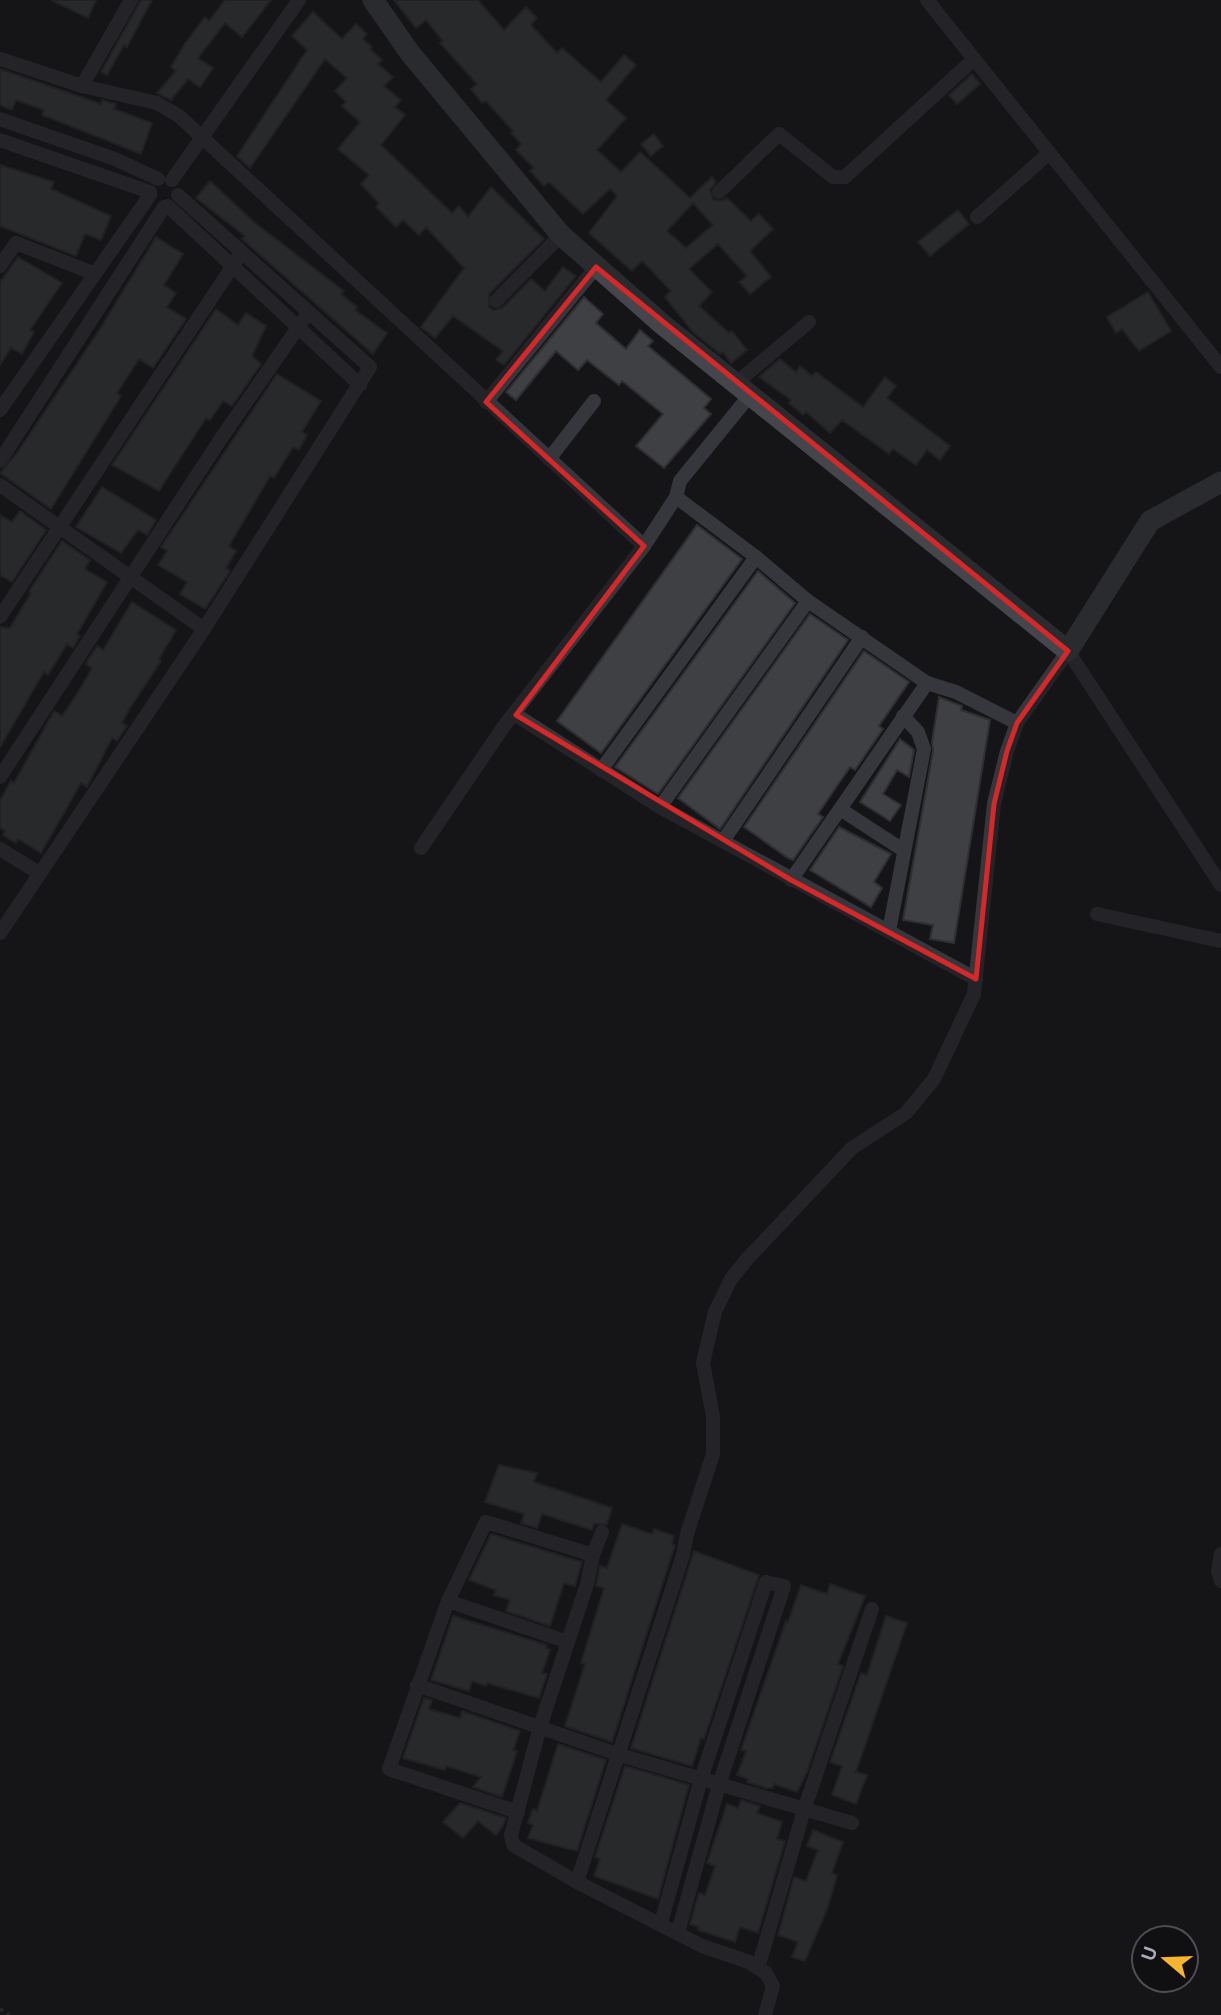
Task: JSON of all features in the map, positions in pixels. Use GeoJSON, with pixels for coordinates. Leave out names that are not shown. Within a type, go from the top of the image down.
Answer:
{"type":"FeatureCollection","features":[{"type":"Feature","properties":{"kind":"street"},"geometry":{"type":"LineString","coordinates":[[82,86],[131,0]]}},
{"type":"Feature","properties":{"kind":"street"},"geometry":{"type":"LineString","coordinates":[[0,410],[150,193],[165,180],[201,135],[299,0]]}},
{"type":"Feature","properties":{"kind":"street"},"geometry":{"type":"LineString","coordinates":[[373,0],[410,53],[561,235],[743,389],[1068,651],[1221,886]]}},
{"type":"Feature","properties":{"kind":"street"},"geometry":{"type":"LineString","coordinates":[[926,0],[1221,367]]}},
{"type":"Feature","properties":{"kind":"street"},"geometry":{"type":"LineString","coordinates":[[0,59],[82,86],[157,103],[201,135],[644,546]]}},
{"type":"Feature","properties":{"kind":"street"},"geometry":{"type":"LineString","coordinates":[[719,192],[779,134],[833,177],[845,177],[974,60]]}},
{"type":"Feature","properties":{"kind":"street"},"geometry":{"type":"LineString","coordinates":[[0,119],[115,159],[177,186],[170,203],[0,461]]}},
{"type":"Feature","properties":{"kind":"street"},"geometry":{"type":"LineString","coordinates":[[0,141],[150,193],[155,203],[170,203],[242,252],[370,366],[204,629],[0,933]]}},
{"type":"Feature","properties":{"kind":"street"},"geometry":{"type":"LineString","coordinates":[[977,217],[1049,153]]}},
{"type":"Feature","properties":{"kind":"street"},"geometry":{"type":"LineString","coordinates":[[170,203],[297,330],[360,385]]}},
{"type":"Feature","properties":{"kind":"street"},"geometry":{"type":"LineString","coordinates":[[496,301],[514,279],[561,235]]}},
{"type":"Feature","properties":{"kind":"street"},"geometry":{"type":"LineString","coordinates":[[0,237],[93,273]]}},
{"type":"Feature","properties":{"kind":"street"},"geometry":{"type":"LineString","coordinates":[[0,267],[16,243]]}},
{"type":"Feature","properties":{"kind":"street"},"geometry":{"type":"LineString","coordinates":[[0,617],[242,252]]}},
{"type":"Feature","properties":{"kind":"street"},"geometry":{"type":"LineString","coordinates":[[486,402],[596,267]]}},
{"type":"Feature","properties":{"kind":"street"},"geometry":{"type":"LineString","coordinates":[[258,289],[269,276]]}},
{"type":"Feature","properties":{"kind":"street"},"geometry":{"type":"LineString","coordinates":[[0,777],[220,440],[308,313]]}},
{"type":"Feature","properties":{"kind":"street"},"geometry":{"type":"LineString","coordinates":[[421,848],[504,726],[516,715],[644,546],[676,497],[680,481],[743,389],[809,322]]}},
{"type":"Feature","properties":{"kind":"street"},"geometry":{"type":"LineString","coordinates":[[549,459],[594,401]]}},
{"type":"Feature","properties":{"kind":"street"},"geometry":{"type":"LineString","coordinates":[[577,1882],[620,1755],[713,1454],[713,1416],[703,1363],[715,1312],[731,1279],[767,1238],[852,1148],[906,1113],[934,1079],[968,1012],[976,979],[994,804],[1017,723],[1068,651],[1150,521],[1221,482]]}},
{"type":"Feature","properties":{"kind":"street"},"geometry":{"type":"LineString","coordinates":[[0,485],[204,629]]}},
{"type":"Feature","properties":{"kind":"street"},"geometry":{"type":"LineString","coordinates":[[676,497],[757,556],[808,601],[927,683],[956,692],[1017,723]]}},
{"type":"Feature","properties":{"kind":"street"},"geometry":{"type":"LineString","coordinates":[[601,770],[757,556]]}},
{"type":"Feature","properties":{"kind":"street"},"geometry":{"type":"LineString","coordinates":[[660,807],[808,601]]}},
{"type":"Feature","properties":{"kind":"street"},"geometry":{"type":"LineString","coordinates":[[723,841],[862,637]]}},
{"type":"Feature","properties":{"kind":"street"},"geometry":{"type":"LineString","coordinates":[[791,880],[927,683]]}},
{"type":"Feature","properties":{"kind":"street"},"geometry":{"type":"LineString","coordinates":[[516,715],[660,807],[976,979]]}},
{"type":"Feature","properties":{"kind":"street"},"geometry":{"type":"LineString","coordinates":[[889,931],[924,749],[918,732],[904,716]]}},
{"type":"Feature","properties":{"kind":"street"},"geometry":{"type":"LineString","coordinates":[[840,808],[903,850]]}},
{"type":"Feature","properties":{"kind":"street"},"geometry":{"type":"LineString","coordinates":[[0,849],[39,873]]}},
{"type":"Feature","properties":{"kind":"street"},"geometry":{"type":"LineString","coordinates":[[1097,914],[1221,941]]}},
{"type":"Feature","properties":{"kind":"street"},"geometry":{"type":"LineString","coordinates":[[518,1812],[390,1771],[417,1685],[448,1601],[486,1522],[593,1555]]}},
{"type":"Feature","properties":{"kind":"street"},"geometry":{"type":"LineString","coordinates":[[602,1532],[540,1727],[512,1835],[513,1845],[577,1882],[702,1946],[766,1973],[773,1986],[765,2015]]}},
{"type":"Feature","properties":{"kind":"street"},"geometry":{"type":"LineString","coordinates":[[1221,1554],[1218,1571],[1221,1581]]}},
{"type":"Feature","properties":{"kind":"street"},"geometry":{"type":"LineString","coordinates":[[661,1923],[701,1779],[766,1582],[784,1586],[719,1785],[678,1932]]}},
{"type":"Feature","properties":{"kind":"street"},"geometry":{"type":"LineString","coordinates":[[448,1601],[568,1642]]}},
{"type":"Feature","properties":{"kind":"street"},"geometry":{"type":"LineString","coordinates":[[758,1968],[804,1810],[872,1609]]}},
{"type":"Feature","properties":{"kind":"street"},"geometry":{"type":"LineString","coordinates":[[417,1685],[620,1755],[852,1823]]}},
{"type":"Feature","properties":{"kind":"path"},"geometry":{"type":"LineString","coordinates":[[0,2009],[9,2015]]}},
{"type":"Feature","properties":{"kind":"highlighted area"},"geometry":{"type":"Polygon","coordinates":[[[596,267],[1068,651],[1017,723],[1007,751],[994,804],[976,979],[791,880],[516,715],[644,546],[486,402],[596,267]]]}},
{"type":"Feature","properties":{"kind":"building"},"geometry":{"type":"Polygon","coordinates":[[[51,0],[96,0],[88,18],[51,0]]]}},
{"type":"Feature","properties":{"kind":"building"},"geometry":{"type":"Polygon","coordinates":[[[141,0],[152,0],[127,47],[124,45],[107,75],[101,72],[141,0]]]}},
{"type":"Feature","properties":{"kind":"building"},"geometry":{"type":"Polygon","coordinates":[[[225,0],[271,0],[242,37],[225,23],[198,58],[213,68],[200,87],[188,79],[171,100],[157,93],[176,71],[171,67],[186,42],[205,17],[209,21],[225,0]]]}},
{"type":"Feature","properties":{"kind":"building"},"geometry":{"type":"Polygon","coordinates":[[[394,0],[478,0],[504,30],[526,7],[537,18],[531,25],[557,53],[562,48],[601,82],[624,55],[636,65],[606,100],[626,118],[597,150],[621,172],[640,152],[690,198],[712,177],[716,182],[710,190],[713,199],[721,201],[727,198],[751,221],[759,214],[773,229],[750,251],[771,277],[750,294],[739,282],[747,276],[718,244],[689,269],[712,292],[699,306],[729,333],[732,331],[747,350],[731,363],[723,352],[720,354],[693,332],[665,297],[671,291],[642,261],[632,271],[589,233],[617,196],[610,189],[583,214],[549,182],[544,186],[530,171],[534,168],[516,150],[521,144],[511,133],[513,131],[486,101],[482,103],[471,89],[477,84],[440,43],[443,41],[426,20],[416,28],[394,0]],[[693,203],[667,231],[686,248],[713,225],[693,203]]]}},
{"type":"Feature","properties":{"kind":"building"},"geometry":{"type":"Polygon","coordinates":[[[313,12],[342,39],[356,24],[367,34],[363,39],[372,47],[370,49],[382,60],[378,64],[393,77],[384,86],[401,100],[395,107],[405,115],[381,145],[452,213],[459,206],[468,217],[491,187],[544,239],[489,294],[489,307],[494,310],[502,308],[531,279],[545,291],[563,267],[576,276],[504,365],[496,360],[503,351],[453,316],[435,338],[421,327],[464,268],[426,227],[419,235],[403,220],[396,227],[376,207],[379,203],[361,184],[369,175],[338,149],[360,122],[342,106],[346,102],[335,91],[347,78],[325,59],[250,168],[237,156],[307,50],[292,36],[313,12]]]}},
{"type":"Feature","properties":{"kind":"building"},"geometry":{"type":"Polygon","coordinates":[[[0,69],[101,104],[102,100],[116,104],[114,109],[152,123],[141,154],[42,115],[44,110],[16,100],[12,110],[0,105],[0,69]]]}},
{"type":"Feature","properties":{"kind":"building"},"geometry":{"type":"Polygon","coordinates":[[[972,74],[980,84],[957,104],[949,95],[972,74]]]}},
{"type":"Feature","properties":{"kind":"building"},"geometry":{"type":"Polygon","coordinates":[[[654,134],[663,146],[651,156],[641,144],[654,134]]]}},
{"type":"Feature","properties":{"kind":"building"},"geometry":{"type":"Polygon","coordinates":[[[0,165],[54,182],[51,189],[111,216],[101,240],[85,234],[76,256],[0,226],[0,165]]]}},
{"type":"Feature","properties":{"kind":"building"},"geometry":{"type":"Polygon","coordinates":[[[210,181],[255,223],[344,291],[341,294],[357,307],[355,310],[387,333],[373,354],[242,239],[245,236],[196,198],[210,181]]]}},
{"type":"Feature","properties":{"kind":"building"},"geometry":{"type":"Polygon","coordinates":[[[958,210],[969,224],[930,256],[918,242],[958,210]]]}},
{"type":"Feature","properties":{"kind":"building"},"geometry":{"type":"Polygon","coordinates":[[[156,237],[183,254],[164,285],[176,293],[167,307],[186,319],[153,368],[139,359],[117,393],[121,396],[51,509],[0,473],[17,453],[100,329],[156,237]]]}},
{"type":"Feature","properties":{"kind":"building"},"geometry":{"type":"Polygon","coordinates":[[[18,257],[62,283],[30,330],[34,332],[22,354],[11,348],[0,365],[0,282],[18,257]]]}},
{"type":"Feature","properties":{"kind":"building"},"geometry":{"type":"Polygon","coordinates":[[[1148,292],[1171,331],[1139,351],[1122,329],[1116,333],[1107,317],[1148,292]]]}},
{"type":"Feature","properties":{"kind":"building"},"geometry":{"type":"Polygon","coordinates":[[[584,297],[603,314],[596,323],[626,349],[640,330],[653,341],[648,346],[711,399],[704,408],[711,414],[664,468],[636,446],[663,414],[622,381],[619,385],[587,360],[578,370],[556,351],[516,400],[506,392],[584,297]]]}},
{"type":"Feature","properties":{"kind":"building"},"geometry":{"type":"Polygon","coordinates":[[[216,309],[238,325],[246,313],[266,326],[252,356],[261,364],[232,406],[223,401],[210,420],[206,418],[159,491],[112,465],[216,309]]]}},
{"type":"Feature","properties":{"kind":"building"},"geometry":{"type":"Polygon","coordinates":[[[780,359],[796,372],[800,366],[812,376],[816,372],[863,407],[885,377],[896,386],[887,398],[950,446],[940,460],[927,450],[916,465],[893,449],[889,454],[842,420],[830,433],[806,412],[803,415],[789,403],[791,400],[759,377],[780,359]]]}},
{"type":"Feature","properties":{"kind":"building"},"geometry":{"type":"Polygon","coordinates":[[[277,374],[321,401],[302,432],[307,435],[299,450],[293,447],[274,478],[270,476],[229,546],[236,551],[226,568],[230,571],[205,609],[180,594],[187,582],[158,565],[167,551],[161,547],[277,374]]]}},
{"type":"Feature","properties":{"kind":"building"},"geometry":{"type":"Polygon","coordinates":[[[102,487],[156,520],[147,535],[138,530],[121,553],[76,527],[102,487]]]}},
{"type":"Feature","properties":{"kind":"building"},"geometry":{"type":"Polygon","coordinates":[[[20,511],[46,530],[12,582],[0,575],[0,515],[12,522],[20,511]]]}},
{"type":"Feature","properties":{"kind":"building"},"geometry":{"type":"Polygon","coordinates":[[[697,525],[742,559],[601,753],[557,721],[697,525]]]}},
{"type":"Feature","properties":{"kind":"building"},"geometry":{"type":"Polygon","coordinates":[[[62,541],[90,560],[85,569],[107,582],[77,634],[80,636],[73,648],[67,644],[48,675],[44,672],[0,747],[0,627],[10,628],[31,593],[29,591],[62,541]]]}},
{"type":"Feature","properties":{"kind":"building"},"geometry":{"type":"Polygon","coordinates":[[[758,571],[795,603],[658,794],[615,767],[758,571]]]}},
{"type":"Feature","properties":{"kind":"building"},"geometry":{"type":"Polygon","coordinates":[[[132,602],[176,630],[159,659],[161,661],[122,723],[127,726],[117,741],[112,738],[87,787],[81,783],[41,853],[18,839],[16,843],[3,835],[5,831],[0,828],[0,800],[11,781],[14,783],[54,711],[62,716],[77,694],[92,668],[86,664],[89,658],[97,646],[103,650],[132,602]]]}},
{"type":"Feature","properties":{"kind":"building"},"geometry":{"type":"Polygon","coordinates":[[[810,614],[848,640],[720,829],[678,798],[810,614]]]}},
{"type":"Feature","properties":{"kind":"building"},"geometry":{"type":"Polygon","coordinates":[[[864,651],[909,682],[879,726],[883,729],[855,770],[850,767],[818,814],[823,817],[793,860],[744,827],[864,651]]]}},
{"type":"Feature","properties":{"kind":"building"},"geometry":{"type":"Polygon","coordinates":[[[939,697],[962,706],[961,710],[990,720],[954,943],[930,939],[933,925],[903,920],[933,751],[939,697]]]}},
{"type":"Feature","properties":{"kind":"building"},"geometry":{"type":"Polygon","coordinates":[[[900,739],[914,750],[909,777],[897,770],[883,794],[901,805],[890,821],[860,802],[900,739]]]}},
{"type":"Feature","properties":{"kind":"building"},"geometry":{"type":"Polygon","coordinates":[[[839,827],[891,854],[874,882],[882,888],[871,907],[810,870],[839,827]]]}},
{"type":"Feature","properties":{"kind":"building"},"geometry":{"type":"Polygon","coordinates":[[[499,1465],[537,1473],[534,1482],[612,1508],[607,1524],[594,1524],[592,1530],[542,1514],[537,1528],[521,1523],[524,1514],[485,1502],[499,1465]]]}},
{"type":"Feature","properties":{"kind":"building"},"geometry":{"type":"Polygon","coordinates":[[[622,1524],[652,1534],[654,1529],[674,1536],[672,1544],[675,1545],[612,1742],[565,1726],[585,1664],[581,1663],[604,1588],[596,1586],[600,1566],[607,1568],[622,1524]]]}},
{"type":"Feature","properties":{"kind":"building"},"geometry":{"type":"Polygon","coordinates":[[[491,1534],[582,1562],[575,1586],[564,1583],[550,1626],[506,1611],[510,1600],[494,1595],[496,1590],[469,1580],[491,1534]]]}},
{"type":"Feature","properties":{"kind":"building"},"geometry":{"type":"Polygon","coordinates":[[[694,1551],[759,1575],[704,1739],[701,1738],[692,1766],[631,1748],[694,1551]]]}},
{"type":"Feature","properties":{"kind":"building"},"geometry":{"type":"Polygon","coordinates":[[[830,1584],[865,1596],[838,1664],[843,1666],[807,1772],[797,1792],[774,1784],[773,1788],[766,1788],[747,1782],[748,1779],[737,1775],[746,1751],[741,1750],[801,1585],[827,1594],[830,1584]]]}},
{"type":"Feature","properties":{"kind":"building"},"geometry":{"type":"Polygon","coordinates":[[[453,1616],[547,1645],[546,1648],[550,1650],[542,1673],[547,1674],[539,1698],[487,1683],[486,1686],[472,1681],[469,1691],[431,1680],[453,1616]]]}},
{"type":"Feature","properties":{"kind":"building"},"geometry":{"type":"Polygon","coordinates":[[[886,1616],[907,1623],[856,1772],[867,1775],[856,1804],[832,1795],[842,1766],[830,1762],[861,1673],[867,1675],[886,1616]]]}},
{"type":"Feature","properties":{"kind":"building"},"geometry":{"type":"Polygon","coordinates":[[[424,1698],[432,1700],[429,1709],[460,1718],[462,1711],[520,1731],[513,1750],[517,1751],[502,1797],[473,1787],[481,1777],[446,1766],[445,1770],[403,1758],[424,1698]]]}},
{"type":"Feature","properties":{"kind":"building"},"geometry":{"type":"Polygon","coordinates":[[[558,1744],[606,1760],[577,1851],[528,1838],[533,1825],[528,1823],[533,1809],[537,1811],[558,1744]]]}},
{"type":"Feature","properties":{"kind":"building"},"geometry":{"type":"Polygon","coordinates":[[[625,1766],[689,1785],[658,1899],[594,1876],[600,1859],[595,1857],[625,1766]]]}},
{"type":"Feature","properties":{"kind":"building"},"geometry":{"type":"Polygon","coordinates":[[[741,1800],[760,1806],[757,1813],[782,1822],[777,1839],[785,1841],[758,1933],[740,1927],[735,1942],[698,1930],[699,1927],[690,1924],[699,1893],[705,1895],[715,1866],[707,1863],[727,1804],[738,1808],[741,1800]]]}},
{"type":"Feature","properties":{"kind":"building"},"geometry":{"type":"Polygon","coordinates":[[[460,1803],[506,1818],[503,1826],[496,1835],[478,1821],[463,1838],[443,1822],[460,1803]]]}},
{"type":"Feature","properties":{"kind":"building"},"geometry":{"type":"Polygon","coordinates":[[[813,1830],[843,1842],[832,1873],[837,1875],[828,1907],[805,1961],[792,1957],[798,1942],[778,1935],[794,1877],[806,1881],[818,1850],[807,1846],[813,1830]]]}}]}
